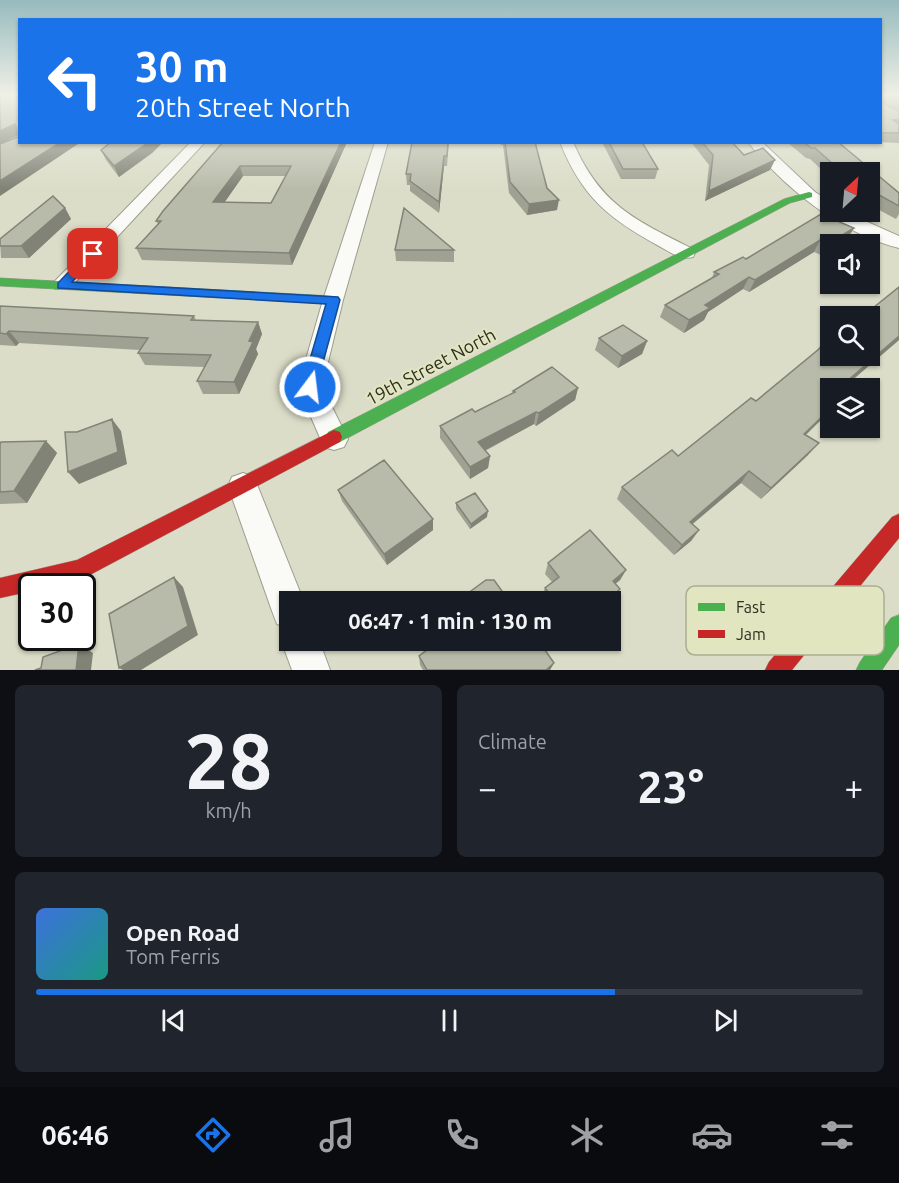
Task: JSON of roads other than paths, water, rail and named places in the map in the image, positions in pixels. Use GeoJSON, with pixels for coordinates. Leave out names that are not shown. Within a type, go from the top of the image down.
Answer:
{"type":"FeatureCollection","features":[{"type":"Feature","properties":{"kind":"street"},"geometry":{"type":"LineString","coordinates":[[62,285],[197,144]]}},
{"type":"Feature","properties":{"kind":"street"},"geometry":{"type":"LineString","coordinates":[[334,439],[310,387],[333,300],[381,144]]}},
{"type":"Feature","properties":{"kind":"street"},"geometry":{"type":"LineString","coordinates":[[567,144],[573,160],[594,195],[623,219],[686,253]]}},
{"type":"Feature","properties":{"kind":"street"},"geometry":{"type":"LineString","coordinates":[[756,144],[809,195],[820,202]]}},
{"type":"Feature","properties":{"kind":"street","name":"19th Street North"},"geometry":{"type":"LineString","coordinates":[[0,588],[79,570],[787,201],[809,195]]}},
{"type":"Feature","properties":{"kind":"street"},"geometry":{"type":"LineString","coordinates":[[850,222],[899,243]]}},
{"type":"Feature","properties":{"kind":"street"},"geometry":{"type":"LineString","coordinates":[[0,282],[333,300]]}},
{"type":"Feature","properties":{"kind":"street"},"geometry":{"type":"LineString","coordinates":[[243,486],[282,591]]}},
{"type":"Feature","properties":{"kind":"street"},"geometry":{"type":"LineString","coordinates":[[847,586],[899,523]]}},
{"type":"Feature","properties":{"kind":"street"},"geometry":{"type":"LineString","coordinates":[[884,647],[899,626]]}},
{"type":"Feature","properties":{"kind":"street"},"geometry":{"type":"LineString","coordinates":[[304,651],[311,670]]}},
{"type":"Feature","properties":{"kind":"street"},"geometry":{"type":"LineString","coordinates":[[777,670],[789,655]]}},
{"type":"Feature","properties":{"kind":"street"},"geometry":{"type":"LineString","coordinates":[[868,670],[879,655]]}}]}
